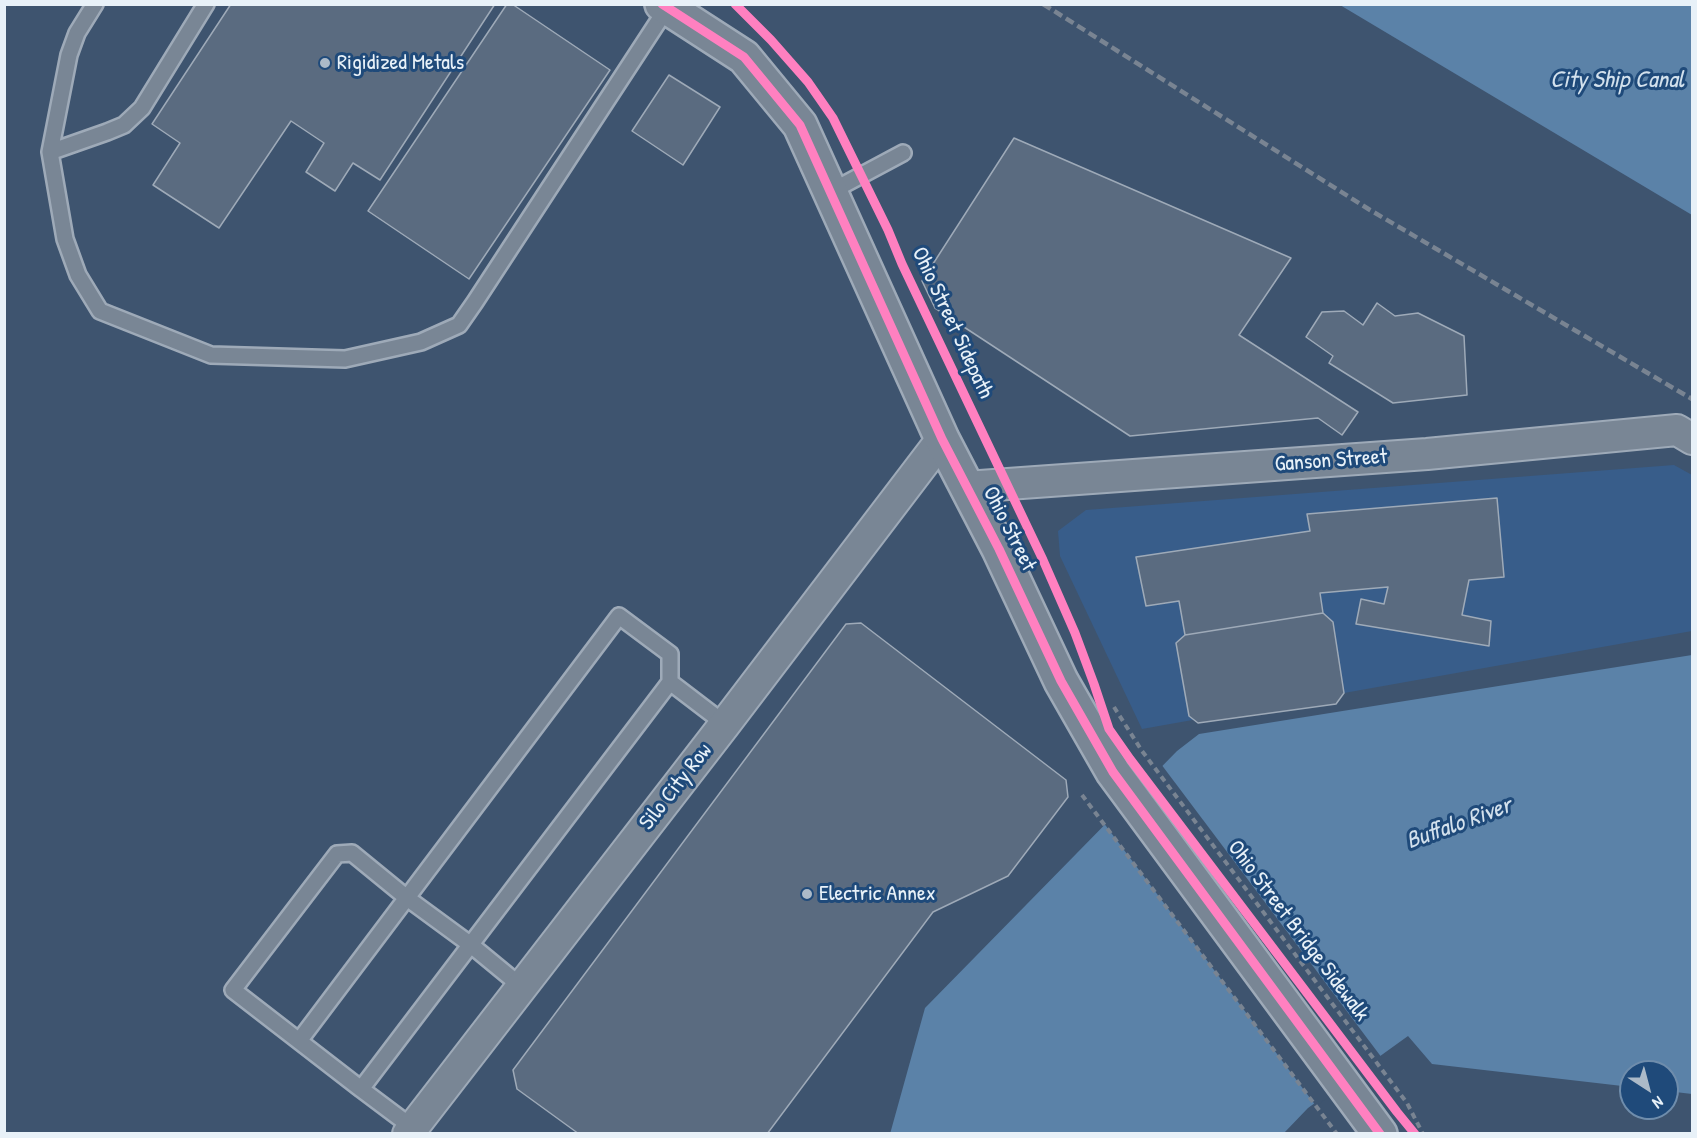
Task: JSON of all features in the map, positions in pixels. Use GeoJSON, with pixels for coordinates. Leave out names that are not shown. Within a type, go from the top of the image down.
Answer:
{"type":"FeatureCollection","features":[{"type":"Feature","properties":{"kind":"street","name":"Ohio Street"},"geometry":{"type":"LineString","coordinates":[[664,6],[744,57],[800,125],[942,439],[999,549],[1061,681],[1113,772],[1377,1129]]}},
{"type":"Feature","properties":{"kind":"street","name":"Ganson Street"},"geometry":{"type":"LineString","coordinates":[[966,486],[1427,454],[1677,429],[1692,439]]}},
{"type":"Feature","properties":{"kind":"street","name":"Silo City Row"},"geometry":{"type":"LineString","coordinates":[[411,1131],[942,439]]}},
{"type":"Feature","properties":{"kind":"lane"},"geometry":{"type":"LineString","coordinates":[[95,4],[77,33],[69,54],[50,152],[65,239],[78,275],[100,311],[211,355],[345,359],[421,342],[459,325],[476,302],[664,6]]}},
{"type":"Feature","properties":{"kind":"lane"},"geometry":{"type":"LineString","coordinates":[[50,152],[124,125],[136,114],[142,108],[206,4]]}},
{"type":"Feature","properties":{"kind":"lane"},"geometry":{"type":"LineString","coordinates":[[830,192],[903,153]]}},
{"type":"Feature","properties":{"kind":"lane"},"geometry":{"type":"LineString","coordinates":[[299,1041],[619,616],[670,654],[670,682],[361,1089]]}},
{"type":"Feature","properties":{"kind":"lane"},"geometry":{"type":"LineString","coordinates":[[670,682],[725,724]]}},
{"type":"Feature","properties":{"kind":"lane"},"geometry":{"type":"LineString","coordinates":[[411,1131],[361,1089],[233,990],[337,854],[352,853],[522,987]]}},
{"type":"Feature","properties":{"kind":"path"},"geometry":{"type":"LineString","coordinates":[[1082,795],[1337,1134]]}},
{"type":"Feature","properties":{"kind":"shaded area"},"geometry":{"type":"Polygon","coordinates":[[[1674,465],[1692,475],[1692,631],[1142,729],[1060,556],[1058,531],[1086,510],[1674,465]]]}},
{"type":"Feature","properties":{"kind":"water","name":"City Ship Canal"},"geometry":{"type":"Polygon","coordinates":[[[1340,5],[1692,5],[1692,215],[1340,5]]]}},
{"type":"Feature","properties":{"kind":"water","name":"Buffalo River"},"geometry":{"type":"Polygon","coordinates":[[[1692,655],[1692,1094],[1679,1092],[1679,1060],[1619,1060],[1619,1086],[1432,1064],[1408,1036],[1308,1108],[1284,1133],[890,1134],[925,1008],[1177,751],[1199,734],[1692,655]]]}},
{"type":"Feature","properties":{"kind":"pier"},"geometry":{"type":"Polygon","coordinates":[[[1161,764],[1382,1058],[1316,1106],[1103,822],[1161,764]]]}},
{"type":"Feature","properties":{"kind":"building","name":"Rigidized Metals"},"geometry":{"type":"Polygon","coordinates":[[[231,4],[495,4],[380,180],[353,163],[335,191],[306,172],[324,143],[291,121],[219,228],[153,185],[180,143],[152,124],[231,4]]]}},
{"type":"Feature","properties":{"kind":"building"},"geometry":{"type":"Polygon","coordinates":[[[507,4],[512,4],[610,70],[469,279],[368,211],[507,4]]]}},
{"type":"Feature","properties":{"kind":"building"},"geometry":{"type":"Polygon","coordinates":[[[669,75],[720,107],[683,165],[632,131],[669,75]]]}},
{"type":"Feature","properties":{"kind":"building"},"geometry":{"type":"Polygon","coordinates":[[[1014,138],[1291,258],[1239,335],[1358,412],[1342,435],[1318,418],[1130,436],[935,308],[922,281],[1014,138]]]}},
{"type":"Feature","properties":{"kind":"building"},"geometry":{"type":"Polygon","coordinates":[[[1377,303],[1395,316],[1418,313],[1464,336],[1467,395],[1393,403],[1329,363],[1333,356],[1306,337],[1322,312],[1344,311],[1363,325],[1377,303]]]}},
{"type":"Feature","properties":{"kind":"building"},"geometry":{"type":"Polygon","coordinates":[[[1497,498],[1504,577],[1469,580],[1462,615],[1491,621],[1489,646],[1356,624],[1361,599],[1384,604],[1388,587],[1320,593],[1323,613],[1185,635],[1179,601],[1146,606],[1136,557],[1310,531],[1307,514],[1497,498]]]}},
{"type":"Feature","properties":{"kind":"building"},"geometry":{"type":"Polygon","coordinates":[[[1323,613],[1333,622],[1344,693],[1336,704],[1198,723],[1189,716],[1176,643],[1185,635],[1323,613]]]}},
{"type":"Feature","properties":{"kind":"building","name":"Electric Annex"},"geometry":{"type":"Polygon","coordinates":[[[861,623],[1066,780],[1068,797],[1008,876],[933,912],[767,1134],[579,1134],[517,1089],[513,1070],[846,624],[861,623]]]}},
{"type":"Feature","properties":{"kind":"railway"},"geometry":{"type":"LineString","coordinates":[[1043,4],[1370,210],[1692,399]]}},
{"type":"Feature","properties":{"kind":"cycle path"},"geometry":{"type":"LineString","coordinates":[[662,4],[744,57],[800,125],[942,439],[999,549],[1061,681],[1113,772],[1380,1134]]}},
{"type":"Feature","properties":{"kind":"cycle path","name":"Ohio Street Sidepath"},"geometry":{"type":"LineString","coordinates":[[735,4],[808,82],[833,118],[1043,560],[1075,633],[1109,729],[1415,1134]]}},
{"type":"Feature","properties":{"kind":"place","name":"Rigidized Metals"},"geometry":{"type":"Point","coordinates":[325,63]}},
{"type":"Feature","properties":{"kind":"place","name":"Electric Annex"},"geometry":{"type":"Point","coordinates":[807,894]}}]}
